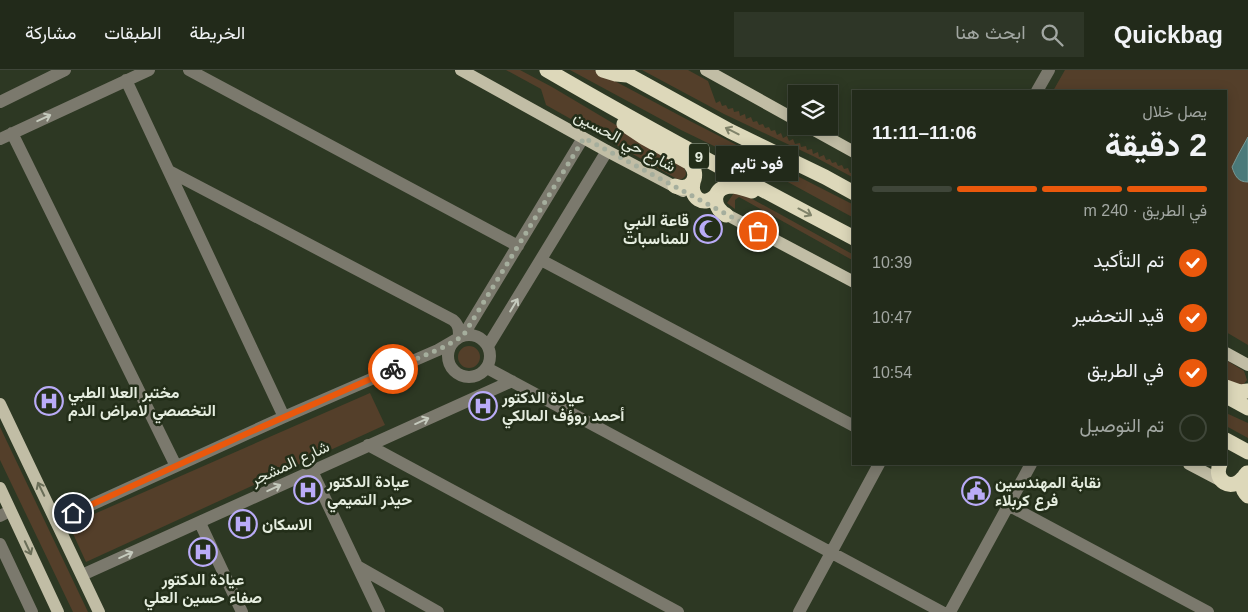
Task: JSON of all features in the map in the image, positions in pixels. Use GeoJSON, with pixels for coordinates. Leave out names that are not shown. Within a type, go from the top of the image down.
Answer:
{"type":"FeatureCollection","features":[{"type":"Feature","properties":{"kind":"highway","name":"9"},"geometry":{"type":"LineString","coordinates":[[547,70],[852,237]]}},
{"type":"Feature","properties":{"kind":"highway"},"geometry":{"type":"LineString","coordinates":[[603,70],[616,74],[623,72]]}},
{"type":"Feature","properties":{"kind":"highway","name":"9"},"geometry":{"type":"LineString","coordinates":[[623,72],[730,131],[852,191]]}},
{"type":"Feature","properties":{"kind":"highway"},"geometry":{"type":"LineString","coordinates":[[606,104],[628,127],[690,164],[695,171],[691,186],[695,197],[698,199],[705,201],[713,199],[725,187],[734,186],[781,199]]}},
{"type":"Feature","properties":{"kind":"highway"},"geometry":{"type":"LineString","coordinates":[[825,177],[838,178],[852,184]]}},
{"type":"Feature","properties":{"kind":"highway"},"geometry":{"type":"LineString","coordinates":[[675,186],[686,187],[694,179]]}},
{"type":"Feature","properties":{"kind":"highway"},"geometry":{"type":"LineString","coordinates":[[717,194],[717,207],[726,215]]}},
{"type":"Feature","properties":{"kind":"highway"},"geometry":{"type":"LineString","coordinates":[[1227,387],[1240,392],[1248,392]]}},
{"type":"Feature","properties":{"kind":"highway"},"geometry":{"type":"LineString","coordinates":[[1227,397],[1248,408]]}},
{"type":"Feature","properties":{"kind":"highway"},"geometry":{"type":"LineString","coordinates":[[1227,441],[1248,452]]}},
{"type":"Feature","properties":{"kind":"highway"},"geometry":{"type":"LineString","coordinates":[[1204,471],[1212,471],[1219,465]]}},
{"type":"Feature","properties":{"kind":"highway"},"geometry":{"type":"LineString","coordinates":[[1220,465],[1218,474],[1224,483],[1239,483],[1246,475]]}},
{"type":"Feature","properties":{"kind":"highway"},"geometry":{"type":"LineString","coordinates":[[1246,475],[1242,486],[1248,496]]}},
{"type":"Feature","properties":{"kind":"main road","name":"شارع حي الحسين"},"geometry":{"type":"LineString","coordinates":[[461,70],[607,152],[675,186],[852,281]]}},
{"type":"Feature","properties":{"kind":"main road"},"geometry":{"type":"LineString","coordinates":[[706,70],[788,116]]}},
{"type":"Feature","properties":{"kind":"main road"},"geometry":{"type":"LineString","coordinates":[[823,135],[852,151]]}},
{"type":"Feature","properties":{"kind":"main road"},"geometry":{"type":"LineString","coordinates":[[1227,354],[1248,365]]}},
{"type":"Feature","properties":{"kind":"main road"},"geometry":{"type":"LineString","coordinates":[[0,404],[99,612]]}},
{"type":"Feature","properties":{"kind":"main road"},"geometry":{"type":"LineString","coordinates":[[1191,465],[1248,496]]}},
{"type":"Feature","properties":{"kind":"main road"},"geometry":{"type":"LineString","coordinates":[[0,488],[5,513],[58,612]]}},
{"type":"Feature","properties":{"kind":"street"},"geometry":{"type":"LineString","coordinates":[[0,102],[66,70]]}},
{"type":"Feature","properties":{"kind":"street"},"geometry":{"type":"LineString","coordinates":[[149,70],[6,136],[176,466]]}},
{"type":"Feature","properties":{"kind":"street"},"geometry":{"type":"LineString","coordinates":[[189,70],[518,246]]}},
{"type":"Feature","properties":{"kind":"street"},"geometry":{"type":"LineString","coordinates":[[1038,90],[1049,70]]}},
{"type":"Feature","properties":{"kind":"street"},"geometry":{"type":"LineString","coordinates":[[126,80],[284,417]]}},
{"type":"Feature","properties":{"kind":"street"},"geometry":{"type":"LineString","coordinates":[[486,369],[480,374],[468,377],[456,373],[449,362],[449,349],[452,343],[460,337],[584,138]]}},
{"type":"Feature","properties":{"kind":"street"},"geometry":{"type":"LineString","coordinates":[[488,346],[607,152]]}},
{"type":"Feature","properties":{"kind":"street"},"geometry":{"type":"LineString","coordinates":[[169,171],[453,320],[457,323],[460,337]]}},
{"type":"Feature","properties":{"kind":"street"},"geometry":{"type":"LineString","coordinates":[[541,260],[852,425]]}},
{"type":"Feature","properties":{"kind":"street"},"geometry":{"type":"LineString","coordinates":[[56,521],[284,417],[444,347],[460,337],[469,335],[480,338],[485,342],[488,346],[490,358],[486,369],[474,388],[460,405]]}},
{"type":"Feature","properties":{"kind":"street"},"geometry":{"type":"LineString","coordinates":[[486,369],[512,381],[942,612]]}},
{"type":"Feature","properties":{"kind":"street","name":"شارع المشجر"},"geometry":{"type":"LineString","coordinates":[[82,575],[512,381]]}},
{"type":"Feature","properties":{"kind":"street"},"geometry":{"type":"LineString","coordinates":[[368,445],[678,612]]}},
{"type":"Feature","properties":{"kind":"street"},"geometry":{"type":"LineString","coordinates":[[799,612],[879,465]]}},
{"type":"Feature","properties":{"kind":"street"},"geometry":{"type":"LineString","coordinates":[[950,612],[1030,465]]}},
{"type":"Feature","properties":{"kind":"street"},"geometry":{"type":"LineString","coordinates":[[312,471],[379,612]]}},
{"type":"Feature","properties":{"kind":"street"},"geometry":{"type":"LineString","coordinates":[[1008,505],[1208,612]]}},
{"type":"Feature","properties":{"kind":"street"},"geometry":{"type":"LineString","coordinates":[[200,523],[242,612]]}},
{"type":"Feature","properties":{"kind":"street"},"geometry":{"type":"LineString","coordinates":[[0,544],[32,612]]}},
{"type":"Feature","properties":{"kind":"street"},"geometry":{"type":"LineString","coordinates":[[357,566],[438,612]]}},
{"type":"Feature","properties":{"kind":"shaded area"},"geometry":{"type":"Polygon","coordinates":[[[506,70],[520,70],[552,87],[680,163],[686,171],[686,175],[682,179],[677,179],[546,105],[541,89],[506,70]]]}},
{"type":"Feature","properties":{"kind":"shaded area"},"geometry":{"type":"Polygon","coordinates":[[[570,70],[594,70],[852,204],[852,217],[786,181],[681,130],[570,70]]]}},
{"type":"Feature","properties":{"kind":"shaded area"},"geometry":{"type":"Polygon","coordinates":[[[642,70],[688,70],[708,81],[716,103],[720,101],[722,106],[726,105],[728,109],[733,108],[734,112],[739,111],[740,116],[745,114],[746,119],[751,117],[753,122],[757,121],[759,125],[763,124],[765,128],[769,127],[771,131],[775,130],[777,135],[781,133],[783,138],[787,136],[789,141],[793,139],[795,144],[800,143],[801,147],[806,146],[807,150],[812,149],[813,154],[818,152],[819,157],[824,155],[826,160],[830,159],[832,163],[836,162],[838,166],[842,165],[844,169],[848,168],[850,173],[852,172],[852,177],[815,157],[724,114],[642,70]]]}},
{"type":"Feature","properties":{"kind":"shaded area"},"geometry":{"type":"Polygon","coordinates":[[[1065,70],[1248,70],[1248,345],[1227,333],[1227,90],[1054,90],[1065,70]]]}},
{"type":"Feature","properties":{"kind":"shaded area"},"geometry":{"type":"Polygon","coordinates":[[[736,190],[852,254],[852,260],[739,197],[735,200],[735,209],[727,203],[736,190]]]}},
{"type":"Feature","properties":{"kind":"shaded area"},"geometry":{"type":"Polygon","coordinates":[[[469,346],[477,349],[480,357],[477,365],[469,368],[461,365],[458,357],[461,349],[469,346]]]}},
{"type":"Feature","properties":{"kind":"shaded area"},"geometry":{"type":"Polygon","coordinates":[[[1227,361],[1244,371],[1247,380],[1243,385],[1227,381],[1227,361]]]}},
{"type":"Feature","properties":{"kind":"shaded area"},"geometry":{"type":"Polygon","coordinates":[[[370,393],[385,425],[86,562],[69,525],[370,393]]]}},
{"type":"Feature","properties":{"kind":"shaded area"},"geometry":{"type":"Polygon","coordinates":[[[1227,413],[1248,423],[1248,438],[1227,427],[1227,413]]]}},
{"type":"Feature","properties":{"kind":"shaded area"},"geometry":{"type":"Polygon","coordinates":[[[0,427],[88,612],[73,612],[0,460],[0,427]]]}},
{"type":"Feature","properties":{"kind":"water"},"geometry":{"type":"Polygon","coordinates":[[[1248,137],[1248,182],[1237,178],[1232,167],[1248,137]]]}},
{"type":"Feature","properties":{"kind":"way so far"},"geometry":{"type":"LineString","coordinates":[[393,369],[444,347],[463,336],[584,138],[607,152],[758,231]]}},
{"type":"Feature","properties":{"kind":"place","name":"قاعة النبي للمناسبات"},"geometry":{"type":"Point","coordinates":[708,229]}},
{"type":"Feature","properties":{"kind":"place","name":"فود تايم"},"geometry":{"type":"Point","coordinates":[758,231]}},
{"type":"Feature","properties":{"kind":"place","name":"مختبر العلا الطبي التخصصي لامراض الدم"},"geometry":{"type":"Point","coordinates":[49,401]}},
{"type":"Feature","properties":{"kind":"place","name":"عيادة الدكتور أحمد روؤف المالكي"},"geometry":{"type":"Point","coordinates":[483,406]}},
{"type":"Feature","properties":{"kind":"place","name":"عيادة الدكتور حيدر التميمي"},"geometry":{"type":"Point","coordinates":[308,490]}},
{"type":"Feature","properties":{"kind":"place","name":"نقابة المهندسين فرع كربلاء"},"geometry":{"type":"Point","coordinates":[976,491]}},
{"type":"Feature","properties":{"kind":"place","name":"الاسكان"},"geometry":{"type":"Point","coordinates":[243,524]}},
{"type":"Feature","properties":{"kind":"place","name":"عيادة الدكتور صفاء حسين العلي"},"geometry":{"type":"Point","coordinates":[203,552]}},
{"type":"Feature","properties":{"kind":"route"},"geometry":{"type":"LineString","coordinates":[[73,513],[393,369]]}}]}
